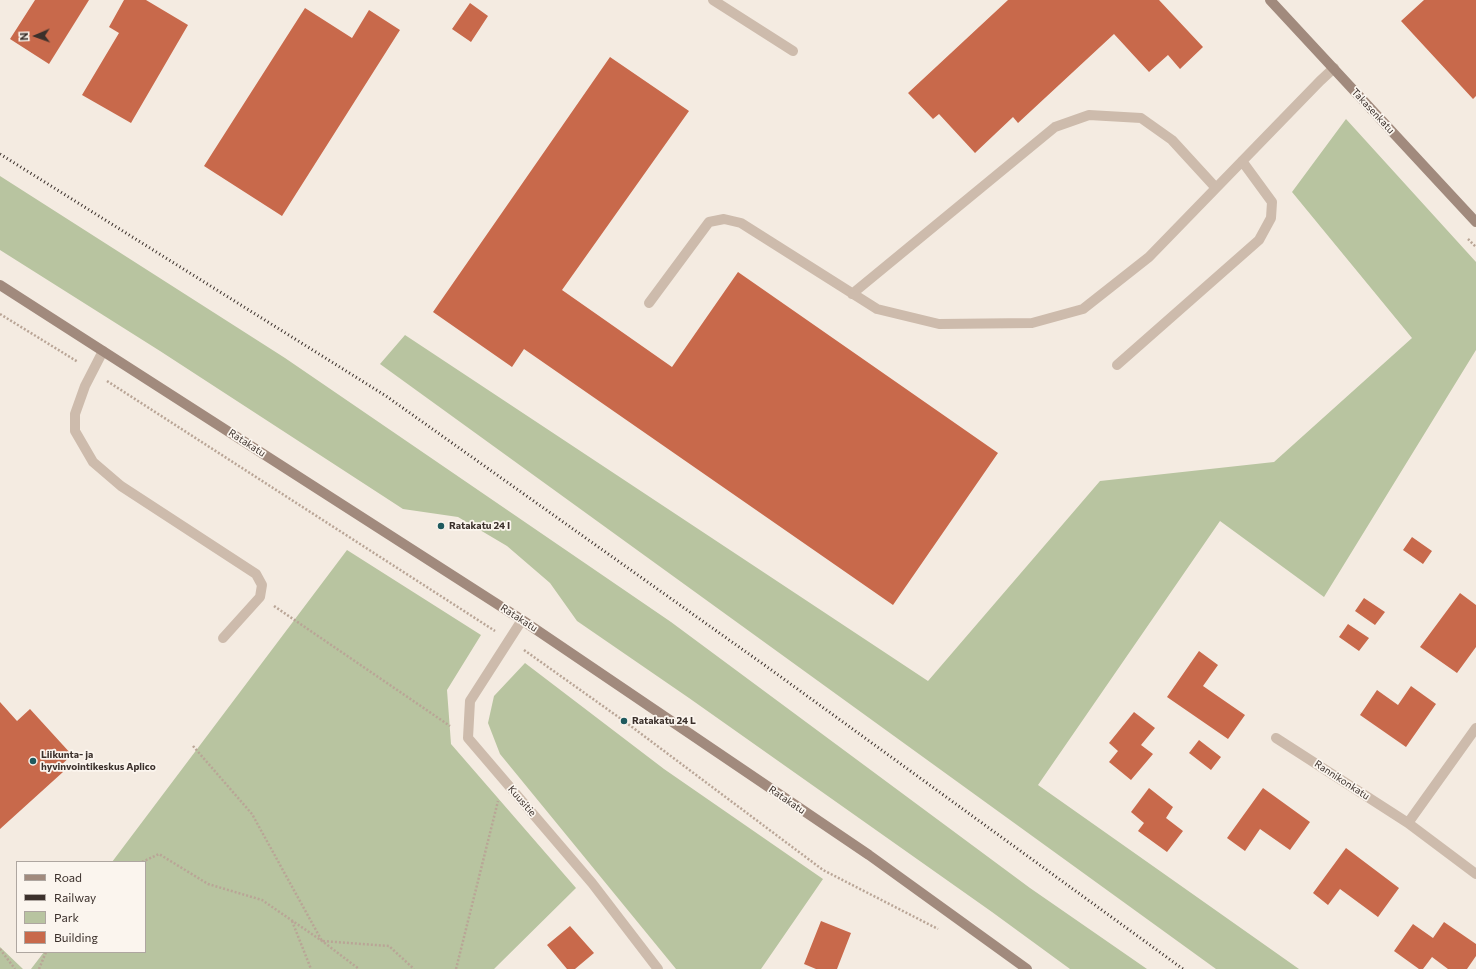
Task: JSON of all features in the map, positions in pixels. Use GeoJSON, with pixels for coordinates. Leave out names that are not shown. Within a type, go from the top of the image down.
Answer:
{"type":"FeatureCollection","features":[{"type":"Feature","properties":{"kind":"street"},"geometry":{"type":"LineString","coordinates":[[713,0],[793,52]]}},
{"type":"Feature","properties":{"kind":"street","name":"Takasenkatu"},"geometry":{"type":"LineString","coordinates":[[1270,0],[1476,222]]}},
{"type":"Feature","properties":{"kind":"street"},"geometry":{"type":"LineString","coordinates":[[649,303],[709,222],[724,219],[741,223],[877,309],[939,324],[1032,323],[1083,309],[1148,257],[1334,68]]}},
{"type":"Feature","properties":{"kind":"street"},"geometry":{"type":"LineString","coordinates":[[852,294],[1055,127],[1089,115],[1141,118],[1172,140],[1216,188]]}},
{"type":"Feature","properties":{"kind":"street"},"geometry":{"type":"LineString","coordinates":[[1117,365],[1259,240],[1271,218],[1272,202],[1242,161]]}},
{"type":"Feature","properties":{"kind":"street","name":"Ratakatu"},"geometry":{"type":"LineString","coordinates":[[0,285],[522,620],[869,855],[1027,969]]}},
{"type":"Feature","properties":{"kind":"street"},"geometry":{"type":"LineString","coordinates":[[103,350],[85,386],[75,414],[75,431],[93,462],[120,486],[256,574],[262,585],[260,597],[223,638]]}},
{"type":"Feature","properties":{"kind":"street"},"geometry":{"type":"LineString","coordinates":[[468,738],[470,701],[522,620]]}},
{"type":"Feature","properties":{"kind":"street"},"geometry":{"type":"LineString","coordinates":[[1408,823],[1476,728]]}},
{"type":"Feature","properties":{"kind":"street","name":"Kuusitie"},"geometry":{"type":"LineString","coordinates":[[468,738],[592,883],[658,969]]}},
{"type":"Feature","properties":{"kind":"street","name":"Rannikonkatu"},"geometry":{"type":"LineString","coordinates":[[1276,738],[1408,823],[1476,874]]}},
{"type":"Feature","properties":{"kind":"path"},"geometry":{"type":"LineString","coordinates":[[260,597],[468,738]]}},
{"type":"Feature","properties":{"kind":"path"},"geometry":{"type":"LineString","coordinates":[[193,746],[252,814],[322,941]]}},
{"type":"Feature","properties":{"kind":"path"},"geometry":{"type":"LineString","coordinates":[[456,969],[503,779]]}},
{"type":"Feature","properties":{"kind":"path"},"geometry":{"type":"LineString","coordinates":[[144,861],[159,854],[208,884],[262,900],[322,941],[359,969]]}},
{"type":"Feature","properties":{"kind":"path"},"geometry":{"type":"LineString","coordinates":[[292,920],[311,969]]}},
{"type":"Feature","properties":{"kind":"path"},"geometry":{"type":"LineString","coordinates":[[322,941],[389,946],[414,969]]}},
{"type":"Feature","properties":{"kind":"path"},"geometry":{"type":"LineString","coordinates":[[0,949],[15,969]]}},
{"type":"Feature","properties":{"kind":"path"},"geometry":{"type":"LineString","coordinates":[[39,969],[46,953]]}},
{"type":"Feature","properties":{"kind":"green space"},"geometry":{"type":"Polygon","coordinates":[[[1346,119],[1476,262],[1476,350],[1324,597],[1220,521],[1038,785],[1299,969],[1216,969],[380,364],[405,335],[928,681],[1100,481],[1274,462],[1412,338],[1292,192],[1346,119]]]}},
{"type":"Feature","properties":{"kind":"green space"},"geometry":{"type":"Polygon","coordinates":[[[0,176],[285,358],[671,622],[1030,888],[1147,969],[1070,969],[992,912],[689,698],[577,621],[550,583],[507,546],[458,517],[403,509],[160,351],[0,250],[0,176]]]}},
{"type":"Feature","properties":{"kind":"green space"},"geometry":{"type":"Polygon","coordinates":[[[347,550],[481,635],[447,690],[451,744],[576,888],[494,969],[31,969],[43,953],[146,953],[146,861],[113,861],[347,550]]]}},
{"type":"Feature","properties":{"kind":"green space"},"geometry":{"type":"Polygon","coordinates":[[[525,663],[664,769],[823,879],[761,969],[676,969],[500,754],[488,723],[494,696],[525,663]]]}},
{"type":"Feature","properties":{"kind":"green space"},"geometry":{"type":"Polygon","coordinates":[[[0,947],[23,969],[0,969],[0,947]]]}},
{"type":"Feature","properties":{"kind":"building"},"geometry":{"type":"Polygon","coordinates":[[[35,0],[89,0],[49,64],[10,39],[35,0]]]}},
{"type":"Feature","properties":{"kind":"building"},"geometry":{"type":"Polygon","coordinates":[[[124,0],[146,0],[188,25],[131,123],[82,95],[119,33],[109,27],[124,0]]]}},
{"type":"Feature","properties":{"kind":"building"},"geometry":{"type":"Polygon","coordinates":[[[1008,0],[1159,0],[1203,47],[1180,69],[1168,55],[1149,72],[1114,34],[1018,123],[1013,117],[975,153],[939,114],[933,119],[908,93],[1008,0]]]}},
{"type":"Feature","properties":{"kind":"building"},"geometry":{"type":"Polygon","coordinates":[[[1424,0],[1476,0],[1476,96],[1473,99],[1401,21],[1424,0]]]}},
{"type":"Feature","properties":{"kind":"building"},"geometry":{"type":"Polygon","coordinates":[[[470,3],[488,16],[471,42],[452,29],[470,3]]]}},
{"type":"Feature","properties":{"kind":"building"},"geometry":{"type":"Polygon","coordinates":[[[305,8],[352,38],[369,10],[400,30],[282,216],[204,166],[305,8]]]}},
{"type":"Feature","properties":{"kind":"building"},"geometry":{"type":"Polygon","coordinates":[[[610,57],[689,111],[562,290],[672,367],[738,272],[998,453],[893,605],[524,349],[512,367],[433,312],[610,57]]]}},
{"type":"Feature","properties":{"kind":"building"},"geometry":{"type":"Polygon","coordinates":[[[1412,537],[1432,551],[1423,564],[1403,550],[1412,537]]]}},
{"type":"Feature","properties":{"kind":"building"},"geometry":{"type":"Polygon","coordinates":[[[1460,593],[1476,605],[1476,647],[1457,673],[1420,647],[1460,593]]]}},
{"type":"Feature","properties":{"kind":"building"},"geometry":{"type":"Polygon","coordinates":[[[1364,598],[1385,612],[1375,625],[1355,611],[1364,598]]]}},
{"type":"Feature","properties":{"kind":"building"},"geometry":{"type":"Polygon","coordinates":[[[1348,624],[1369,638],[1359,651],[1339,637],[1348,624]]]}},
{"type":"Feature","properties":{"kind":"building"},"geometry":{"type":"Polygon","coordinates":[[[1199,651],[1218,665],[1203,686],[1245,715],[1228,739],[1167,697],[1199,651]]]}},
{"type":"Feature","properties":{"kind":"building"},"geometry":{"type":"Polygon","coordinates":[[[1411,686],[1436,704],[1406,747],[1360,715],[1377,690],[1398,705],[1411,686]]]}},
{"type":"Feature","properties":{"kind":"building","name":"Liikunta- ja hyvinvointikeskus Aplico"},"geometry":{"type":"Polygon","coordinates":[[[0,702],[17,721],[30,709],[72,755],[59,767],[63,772],[0,829],[0,702]]]}},
{"type":"Feature","properties":{"kind":"building"},"geometry":{"type":"Polygon","coordinates":[[[1134,712],[1155,728],[1141,745],[1153,754],[1131,780],[1109,762],[1118,751],[1109,743],[1134,712]]]}},
{"type":"Feature","properties":{"kind":"building"},"geometry":{"type":"Polygon","coordinates":[[[1199,740],[1221,757],[1211,770],[1189,753],[1199,740]]]}},
{"type":"Feature","properties":{"kind":"building"},"geometry":{"type":"Polygon","coordinates":[[[1149,788],[1173,807],[1166,818],[1183,831],[1167,852],[1138,831],[1144,823],[1131,812],[1149,788]]]}},
{"type":"Feature","properties":{"kind":"building"},"geometry":{"type":"Polygon","coordinates":[[[1263,788],[1310,822],[1290,850],[1260,829],[1245,851],[1227,838],[1263,788]]]}},
{"type":"Feature","properties":{"kind":"building"},"geometry":{"type":"Polygon","coordinates":[[[1346,848],[1399,888],[1378,917],[1340,889],[1328,905],[1313,893],[1346,848]]]}},
{"type":"Feature","properties":{"kind":"building"},"geometry":{"type":"Polygon","coordinates":[[[821,921],[851,933],[837,969],[816,969],[804,964],[821,921]]]}},
{"type":"Feature","properties":{"kind":"building"},"geometry":{"type":"Polygon","coordinates":[[[1444,922],[1476,944],[1476,956],[1467,969],[1448,969],[1432,957],[1423,969],[1419,969],[1394,951],[1413,924],[1433,938],[1444,922]]]}},
{"type":"Feature","properties":{"kind":"building"},"geometry":{"type":"Polygon","coordinates":[[[570,926],[594,953],[575,969],[567,969],[547,945],[570,926]]]}},
{"type":"Feature","properties":{"kind":"railway"},"geometry":{"type":"LineString","coordinates":[[0,154],[386,396],[770,669],[1183,969]]}},
{"type":"Feature","properties":{"kind":"place","name":"Ratakatu 24 I"},"geometry":{"type":"Point","coordinates":[441,526]}},
{"type":"Feature","properties":{"kind":"place","name":"Ratakatu 24 L"},"geometry":{"type":"Point","coordinates":[624,721]}},
{"type":"Feature","properties":{"kind":"place","name":"Liikunta- ja hyvinvointikeskus Aplico"},"geometry":{"type":"Point","coordinates":[33,761]}}]}
